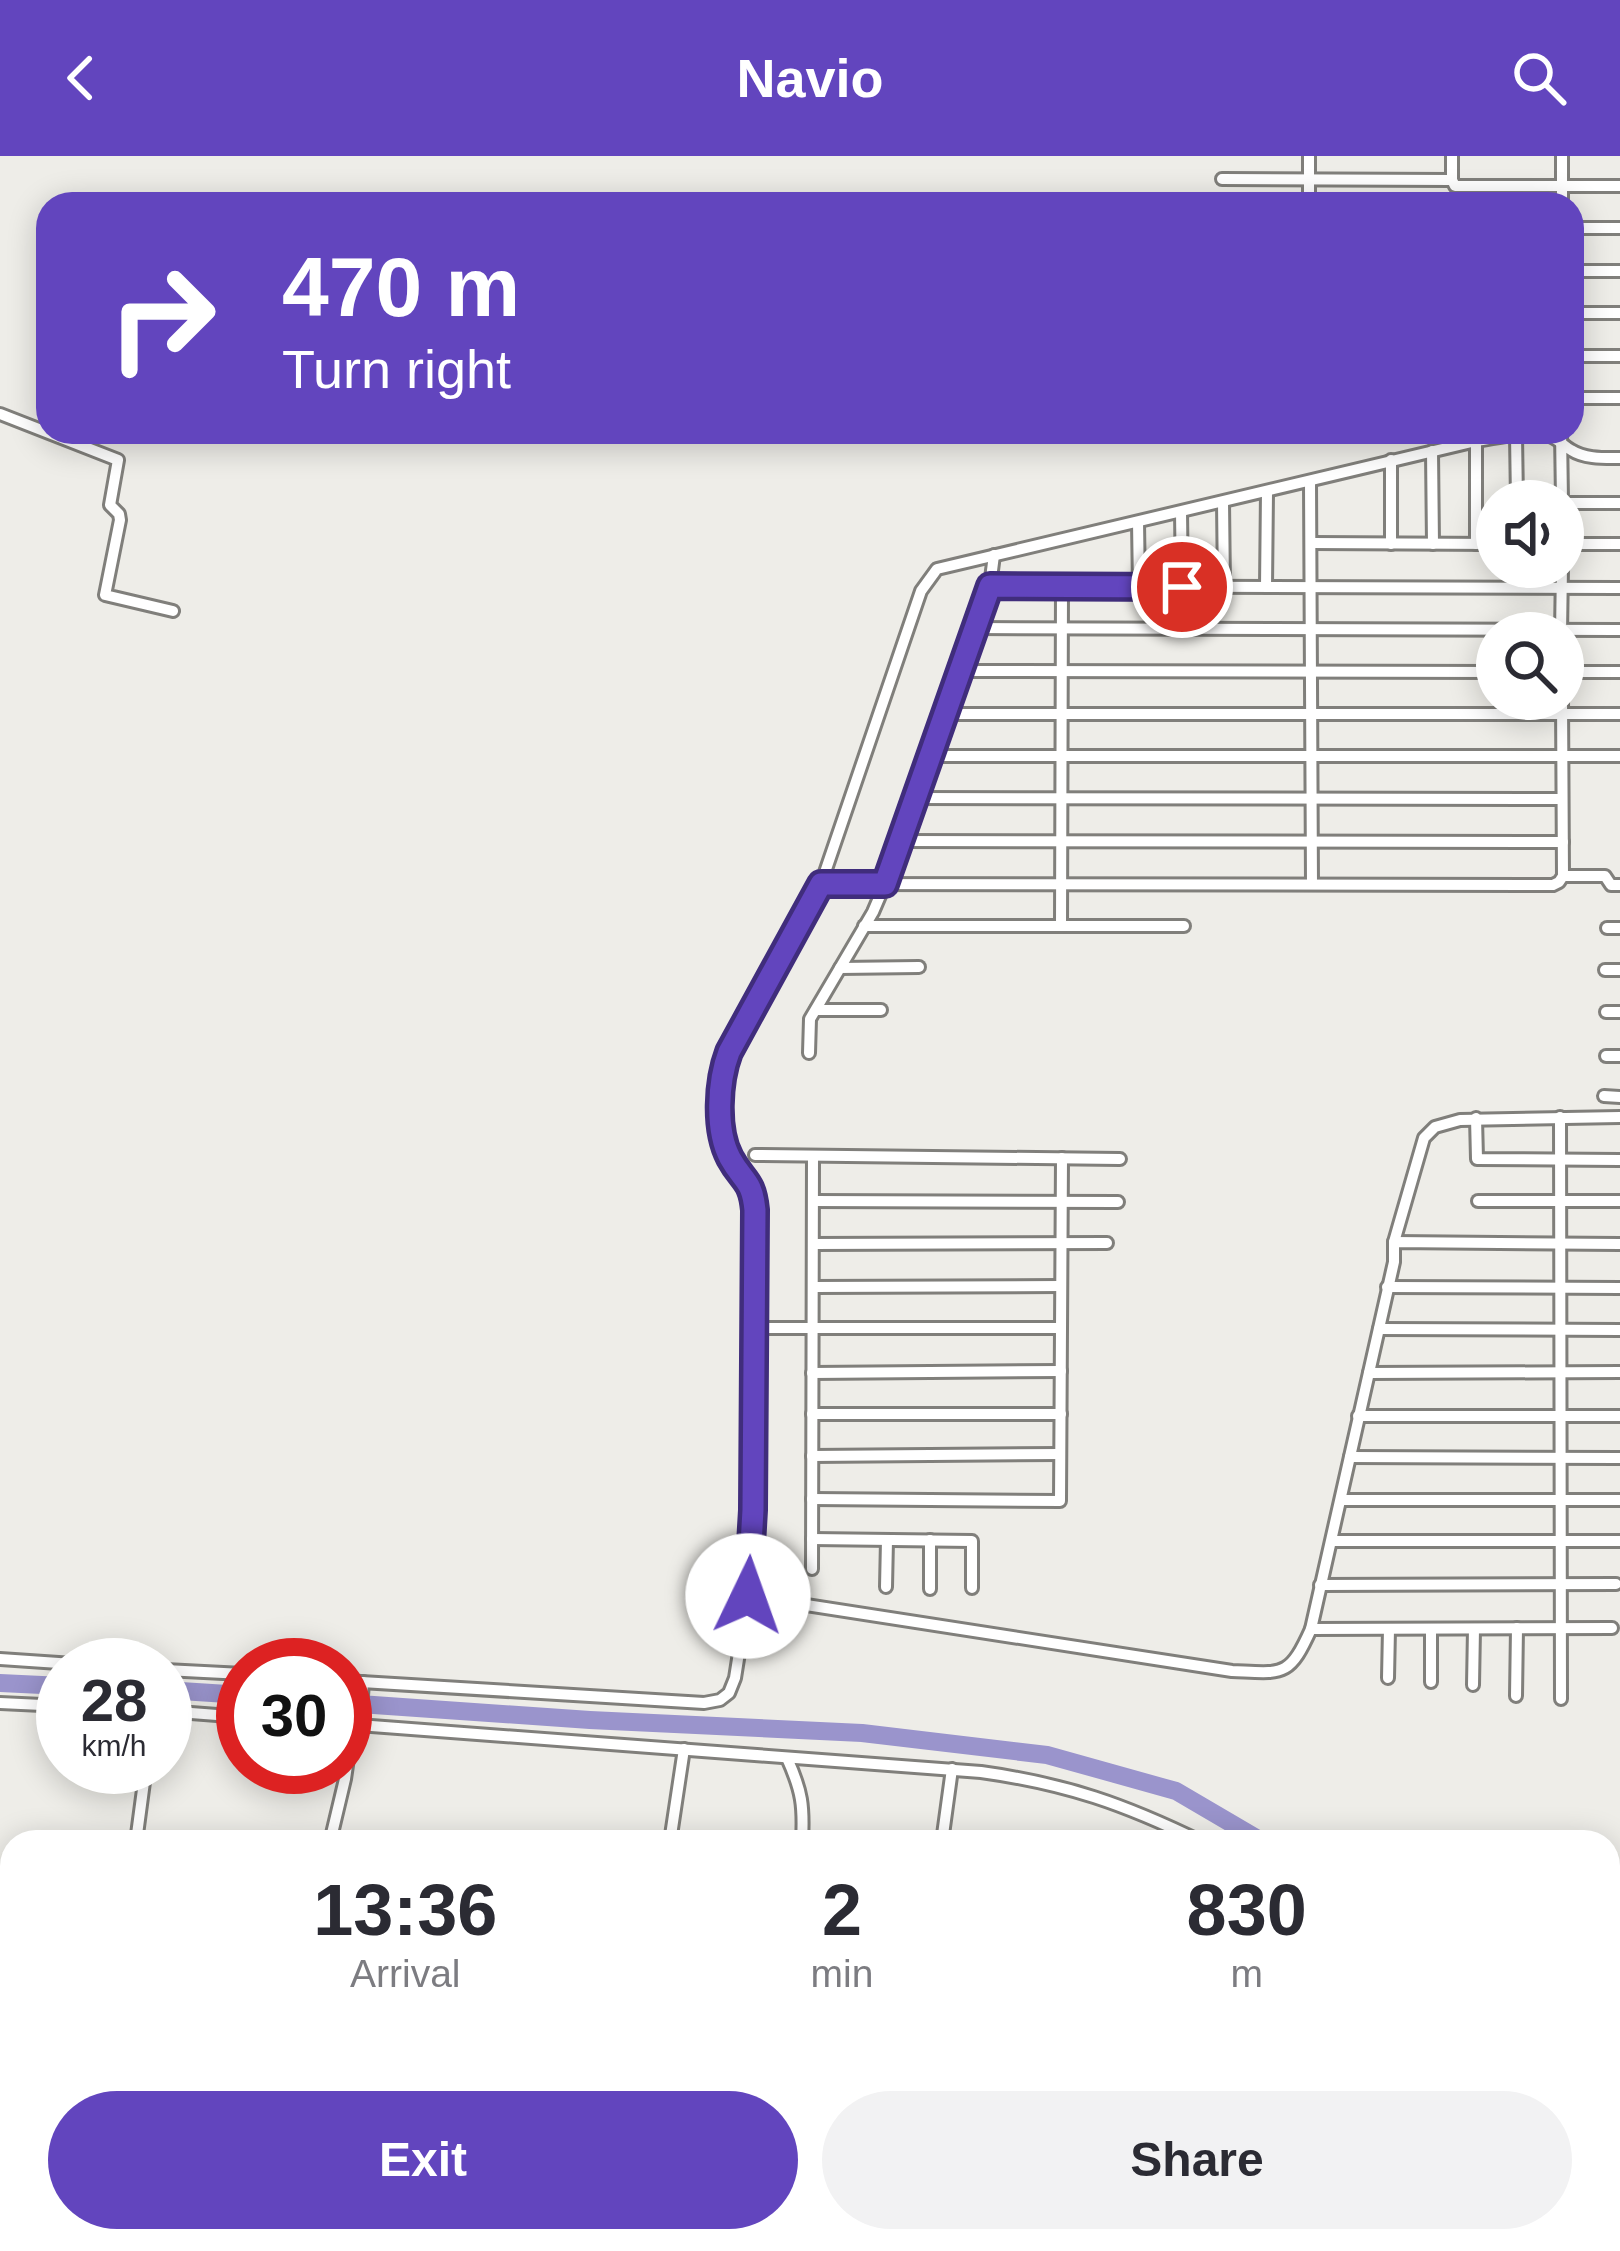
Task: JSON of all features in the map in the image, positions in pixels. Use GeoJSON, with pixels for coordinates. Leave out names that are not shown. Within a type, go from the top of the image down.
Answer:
{"type":"FeatureCollection","features":[{"type":"Feature","properties":{"kind":"street"},"geometry":{"type":"LineString","coordinates":[[1309,156],[1309,192]]}},
{"type":"Feature","properties":{"kind":"street"},"geometry":{"type":"LineString","coordinates":[[1452,156],[1455,185],[1620,185]]}},
{"type":"Feature","properties":{"kind":"street"},"geometry":{"type":"LineString","coordinates":[[1562,156],[1562,192]]}},
{"type":"Feature","properties":{"kind":"street"},"geometry":{"type":"LineString","coordinates":[[1222,179],[1452,179]]}},
{"type":"Feature","properties":{"kind":"street"},"geometry":{"type":"LineString","coordinates":[[1584,228],[1620,228]]}},
{"type":"Feature","properties":{"kind":"street"},"geometry":{"type":"LineString","coordinates":[[1584,271],[1620,271]]}},
{"type":"Feature","properties":{"kind":"street"},"geometry":{"type":"LineString","coordinates":[[1584,313],[1620,313]]}},
{"type":"Feature","properties":{"kind":"street"},"geometry":{"type":"LineString","coordinates":[[1584,356],[1620,356]]}},
{"type":"Feature","properties":{"kind":"street"},"geometry":{"type":"LineString","coordinates":[[1584,398],[1620,398]]}},
{"type":"Feature","properties":{"kind":"street"},"geometry":{"type":"LineString","coordinates":[[0,414],[36,428]]}},
{"type":"Feature","properties":{"kind":"street"},"geometry":{"type":"LineString","coordinates":[[77,444],[118,460],[110,505],[121,520],[105,595],[173,611]]}},
{"type":"Feature","properties":{"kind":"street"},"geometry":{"type":"LineString","coordinates":[[372,1688],[704,1703],[729,1693],[748,1596],[753,1510],[754,1193],[725,1144],[723,1066],[821,884],[929,577],[937,569],[1463,444]]}},
{"type":"Feature","properties":{"kind":"street"},"geometry":{"type":"LineString","coordinates":[[1476,444],[1476,480]]}},
{"type":"Feature","properties":{"kind":"street"},"geometry":{"type":"LineString","coordinates":[[1516,444],[1517,480]]}},
{"type":"Feature","properties":{"kind":"street"},"geometry":{"type":"LineString","coordinates":[[1561,444],[1562,480]]}},
{"type":"Feature","properties":{"kind":"street"},"geometry":{"type":"LineString","coordinates":[[1566,444],[1588,456],[1620,458]]}},
{"type":"Feature","properties":{"kind":"street"},"geometry":{"type":"LineString","coordinates":[[1432,451],[1432,544]]}},
{"type":"Feature","properties":{"kind":"street"},"geometry":{"type":"LineString","coordinates":[[1390,544],[1391,460]]}},
{"type":"Feature","properties":{"kind":"street"},"geometry":{"type":"LineString","coordinates":[[1310,482],[1312,884]]}},
{"type":"Feature","properties":{"kind":"street"},"geometry":{"type":"LineString","coordinates":[[1266,587],[1267,492]]}},
{"type":"Feature","properties":{"kind":"street"},"geometry":{"type":"LineString","coordinates":[[1223,502],[1224,587]]}},
{"type":"Feature","properties":{"kind":"street"},"geometry":{"type":"LineString","coordinates":[[1584,502],[1620,503]]}},
{"type":"Feature","properties":{"kind":"street"},"geometry":{"type":"LineString","coordinates":[[1181,512],[1182,587]]}},
{"type":"Feature","properties":{"kind":"street"},"geometry":{"type":"LineString","coordinates":[[1138,522],[1139,587]]}},
{"type":"Feature","properties":{"kind":"street"},"geometry":{"type":"LineString","coordinates":[[1312,543],[1476,544]]}},
{"type":"Feature","properties":{"kind":"street"},"geometry":{"type":"LineString","coordinates":[[1584,544],[1620,544]]}},
{"type":"Feature","properties":{"kind":"street"},"geometry":{"type":"LineString","coordinates":[[809,1052],[810,1019],[864,926],[902,841],[990,586],[994,555]]}},
{"type":"Feature","properties":{"kind":"street"},"geometry":{"type":"LineString","coordinates":[[990,586],[1476,587]]}},
{"type":"Feature","properties":{"kind":"street"},"geometry":{"type":"LineString","coordinates":[[1061,926],[1062,587]]}},
{"type":"Feature","properties":{"kind":"street"},"geometry":{"type":"LineString","coordinates":[[1584,587],[1620,588]]}},
{"type":"Feature","properties":{"kind":"street"},"geometry":{"type":"LineString","coordinates":[[975,628],[1476,630]]}},
{"type":"Feature","properties":{"kind":"street"},"geometry":{"type":"LineString","coordinates":[[1584,631],[1620,630]]}},
{"type":"Feature","properties":{"kind":"street"},"geometry":{"type":"LineString","coordinates":[[959,671],[1476,672]]}},
{"type":"Feature","properties":{"kind":"street"},"geometry":{"type":"LineString","coordinates":[[1584,672],[1620,672]]}},
{"type":"Feature","properties":{"kind":"street"},"geometry":{"type":"LineString","coordinates":[[946,714],[1476,714]]}},
{"type":"Feature","properties":{"kind":"street"},"geometry":{"type":"LineString","coordinates":[[1584,714],[1620,714]]}},
{"type":"Feature","properties":{"kind":"street"},"geometry":{"type":"LineString","coordinates":[[821,884],[1553,885],[1563,876],[1562,720]]}},
{"type":"Feature","properties":{"kind":"street"},"geometry":{"type":"LineString","coordinates":[[930,756],[1620,756]]}},
{"type":"Feature","properties":{"kind":"street"},"geometry":{"type":"LineString","coordinates":[[915,798],[1562,799]]}},
{"type":"Feature","properties":{"kind":"street"},"geometry":{"type":"LineString","coordinates":[[902,841],[1563,842]]}},
{"type":"Feature","properties":{"kind":"street"},"geometry":{"type":"LineString","coordinates":[[1563,876],[1605,876],[1612,885],[1620,885]]}},
{"type":"Feature","properties":{"kind":"street"},"geometry":{"type":"LineString","coordinates":[[864,926],[1184,926]]}},
{"type":"Feature","properties":{"kind":"street"},"geometry":{"type":"LineString","coordinates":[[840,968],[919,967]]}},
{"type":"Feature","properties":{"kind":"street"},"geometry":{"type":"LineString","coordinates":[[1605,970],[1620,970]]}},
{"type":"Feature","properties":{"kind":"street"},"geometry":{"type":"LineString","coordinates":[[816,1010],[880,1010]]}},
{"type":"Feature","properties":{"kind":"street"},"geometry":{"type":"LineString","coordinates":[[1606,1012],[1620,1012]]}},
{"type":"Feature","properties":{"kind":"street"},"geometry":{"type":"LineString","coordinates":[[1604,1096],[1620,1096]]}},
{"type":"Feature","properties":{"kind":"street"},"geometry":{"type":"LineString","coordinates":[[1560,1117],[1561,1700]]}},
{"type":"Feature","properties":{"kind":"street"},"geometry":{"type":"LineString","coordinates":[[748,1596],[1232,1671],[1268,1672],[1294,1664],[1311,1629],[1394,1262],[1394,1242],[1424,1138],[1443,1124],[1476,1118],[1620,1117]]}},
{"type":"Feature","properties":{"kind":"street"},"geometry":{"type":"LineString","coordinates":[[1476,1118],[1478,1159],[1620,1160]]}},
{"type":"Feature","properties":{"kind":"street"},"geometry":{"type":"LineString","coordinates":[[755,1155],[1120,1159]]}},
{"type":"Feature","properties":{"kind":"street"},"geometry":{"type":"LineString","coordinates":[[812,1569],[813,1156]]}},
{"type":"Feature","properties":{"kind":"street"},"geometry":{"type":"LineString","coordinates":[[812,1498],[1060,1501],[1062,1158]]}},
{"type":"Feature","properties":{"kind":"street"},"geometry":{"type":"LineString","coordinates":[[813,1201],[1118,1202]]}},
{"type":"Feature","properties":{"kind":"street"},"geometry":{"type":"LineString","coordinates":[[1478,1201],[1620,1202]]}},
{"type":"Feature","properties":{"kind":"street"},"geometry":{"type":"LineString","coordinates":[[1394,1242],[1620,1244]]}},
{"type":"Feature","properties":{"kind":"street"},"geometry":{"type":"LineString","coordinates":[[813,1244],[1107,1244]]}},
{"type":"Feature","properties":{"kind":"street"},"geometry":{"type":"LineString","coordinates":[[813,1287],[1061,1286]]}},
{"type":"Feature","properties":{"kind":"street"},"geometry":{"type":"LineString","coordinates":[[1388,1287],[1620,1288]]}},
{"type":"Feature","properties":{"kind":"street"},"geometry":{"type":"LineString","coordinates":[[754,1328],[1061,1328]]}},
{"type":"Feature","properties":{"kind":"street"},"geometry":{"type":"LineString","coordinates":[[1378,1329],[1620,1330]]}},
{"type":"Feature","properties":{"kind":"street"},"geometry":{"type":"LineString","coordinates":[[812,1373],[1061,1371]]}},
{"type":"Feature","properties":{"kind":"street"},"geometry":{"type":"LineString","coordinates":[[1369,1373],[1620,1372]]}},
{"type":"Feature","properties":{"kind":"street"},"geometry":{"type":"LineString","coordinates":[[812,1414],[1060,1414]]}},
{"type":"Feature","properties":{"kind":"street"},"geometry":{"type":"LineString","coordinates":[[1358,1416],[1620,1415]]}},
{"type":"Feature","properties":{"kind":"street"},"geometry":{"type":"LineString","coordinates":[[812,1456],[1060,1454]]}},
{"type":"Feature","properties":{"kind":"street"},"geometry":{"type":"LineString","coordinates":[[1350,1457],[1620,1458]]}},
{"type":"Feature","properties":{"kind":"street"},"geometry":{"type":"LineString","coordinates":[[1341,1500],[1620,1500]]}},
{"type":"Feature","properties":{"kind":"street"},"geometry":{"type":"LineString","coordinates":[[812,1539],[972,1541],[972,1588]]}},
{"type":"Feature","properties":{"kind":"street"},"geometry":{"type":"LineString","coordinates":[[886,1587],[887,1540]]}},
{"type":"Feature","properties":{"kind":"street"},"geometry":{"type":"LineString","coordinates":[[930,1540],[930,1589]]}},
{"type":"Feature","properties":{"kind":"street"},"geometry":{"type":"LineString","coordinates":[[1332,1541],[1620,1541]]}},
{"type":"Feature","properties":{"kind":"street"},"geometry":{"type":"LineString","coordinates":[[1320,1585],[1616,1584]]}},
{"type":"Feature","properties":{"kind":"street"},"geometry":{"type":"LineString","coordinates":[[1473,1685],[1474,1628]]}},
{"type":"Feature","properties":{"kind":"street"},"geometry":{"type":"LineString","coordinates":[[1516,1696],[1517,1628]]}},
{"type":"Feature","properties":{"kind":"street"},"geometry":{"type":"LineString","coordinates":[[1311,1629],[1612,1628]]}},
{"type":"Feature","properties":{"kind":"street"},"geometry":{"type":"LineString","coordinates":[[1388,1678],[1389,1629]]}},
{"type":"Feature","properties":{"kind":"street"},"geometry":{"type":"LineString","coordinates":[[1431,1629],[1431,1682]]}},
{"type":"Feature","properties":{"kind":"street"},"geometry":{"type":"LineString","coordinates":[[0,1659],[36,1661]]}},
{"type":"Feature","properties":{"kind":"street"},"geometry":{"type":"LineString","coordinates":[[0,1703],[36,1705]]}},
{"type":"Feature","properties":{"kind":"street"},"geometry":{"type":"LineString","coordinates":[[372,1724],[1024,1778],[1086,1792],[1178,1830]]}},
{"type":"Feature","properties":{"kind":"street"},"geometry":{"type":"LineString","coordinates":[[672,1830],[684,1749]]}},
{"type":"Feature","properties":{"kind":"street"},"geometry":{"type":"LineString","coordinates":[[788,1758],[800,1787],[803,1830]]}},
{"type":"Feature","properties":{"kind":"street"},"geometry":{"type":"LineString","coordinates":[[944,1830],[952,1769]]}},
{"type":"Feature","properties":{"kind":"street"},"geometry":{"type":"LineString","coordinates":[[138,1830],[142,1794]]}},
{"type":"Feature","properties":{"kind":"street"},"geometry":{"type":"LineString","coordinates":[[333,1830],[341,1794]]}},
{"type":"Feature","properties":{"kind":"waterway"},"geometry":{"type":"LineString","coordinates":[[0,1683],[36,1685]]}},
{"type":"Feature","properties":{"kind":"waterway"},"geometry":{"type":"LineString","coordinates":[[192,1692],[216,1693]]}},
{"type":"Feature","properties":{"kind":"waterway"},"geometry":{"type":"LineString","coordinates":[[372,1705],[862,1733],[1047,1755],[1176,1791],[1243,1830]]}},
{"type":"Feature","properties":{"kind":"route"},"geometry":{"type":"LineString","coordinates":[[748,1596],[755,1210],[754,1193],[730,1159],[722,1128],[723,1066],[729,1052],[821,884],[885,884],[990,586],[1182,587]]}}]}
